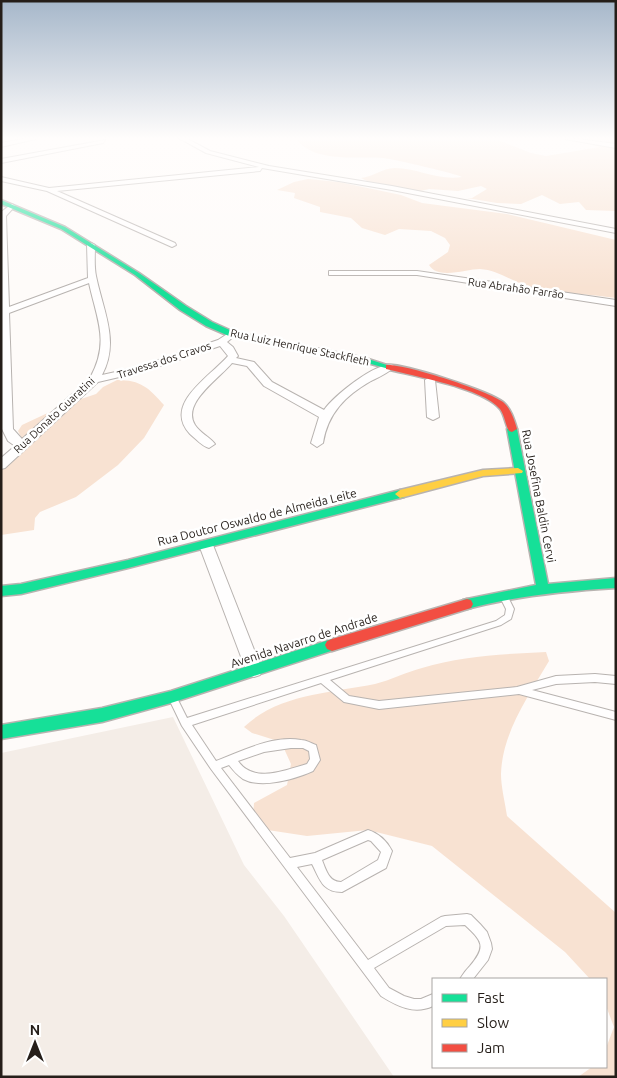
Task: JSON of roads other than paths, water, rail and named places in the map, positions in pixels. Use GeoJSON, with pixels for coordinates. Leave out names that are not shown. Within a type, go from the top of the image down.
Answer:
{"type":"FeatureCollection","features":[{"type":"Feature","properties":{"kind":"street"},"geometry":{"type":"LineString","coordinates":[[37,187],[49,190],[172,245]]}},
{"type":"Feature","properties":{"kind":"street"},"geometry":{"type":"LineString","coordinates":[[49,190],[76,187]]}},
{"type":"Feature","properties":{"kind":"street"},"geometry":{"type":"LineString","coordinates":[[388,187],[616,231]]}},
{"type":"Feature","properties":{"kind":"street"},"geometry":{"type":"LineString","coordinates":[[7,204],[2,216],[7,429],[12,438],[22,445]]}},
{"type":"Feature","properties":{"kind":"street","name":"Rua Luiz Henrique Stackfleth"},"geometry":{"type":"LineString","coordinates":[[7,204],[63,228],[183,308],[209,324],[232,334],[388,367],[476,392],[494,400],[506,409]]}},
{"type":"Feature","properties":{"kind":"street","name":"Rua Donato Guaratini"},"geometry":{"type":"LineString","coordinates":[[1,465],[94,380],[103,366],[108,337],[92,279],[91,245]]}},
{"type":"Feature","properties":{"kind":"street","name":"Rua Abrahão Farrão"},"geometry":{"type":"LineString","coordinates":[[332,273],[417,273],[616,303]]}},
{"type":"Feature","properties":{"kind":"street"},"geometry":{"type":"LineString","coordinates":[[3,312],[92,279]]}},
{"type":"Feature","properties":{"kind":"street","name":"Travessa dos Cravos"},"geometry":{"type":"LineString","coordinates":[[94,380],[142,369],[221,342],[232,334]]}},
{"type":"Feature","properties":{"kind":"street"},"geometry":{"type":"LineString","coordinates":[[209,444],[189,425],[188,411],[193,397],[230,360],[232,352],[221,342]]}},
{"type":"Feature","properties":{"kind":"street"},"geometry":{"type":"LineString","coordinates":[[230,360],[253,366],[268,384],[324,415]]}},
{"type":"Feature","properties":{"kind":"street"},"geometry":{"type":"LineString","coordinates":[[317,443],[324,415],[354,388],[388,367]]}},
{"type":"Feature","properties":{"kind":"street"},"geometry":{"type":"LineString","coordinates":[[430,380],[433,417]]}},
{"type":"Feature","properties":{"kind":"street","name":"Rua Josefina Baldin Cervi"},"geometry":{"type":"LineString","coordinates":[[506,409],[543,588]]}},
{"type":"Feature","properties":{"kind":"street","name":"Rua Doutor Oswaldo de Almeida Leite"},"geometry":{"type":"LineString","coordinates":[[1,591],[38,585],[206,545],[484,473],[518,471]]}},
{"type":"Feature","properties":{"kind":"street"},"geometry":{"type":"LineString","coordinates":[[206,545],[254,670]]}},
{"type":"Feature","properties":{"kind":"street","name":"Avenida Navarro de Andrade"},"geometry":{"type":"LineString","coordinates":[[1,732],[102,715],[171,697],[408,620],[502,594],[543,588],[616,583]]}},
{"type":"Feature","properties":{"kind":"lane"},"geometry":{"type":"LineString","coordinates":[[185,723],[498,623],[508,617],[510,609],[502,594]]}},
{"type":"Feature","properties":{"kind":"lane"},"geometry":{"type":"LineString","coordinates":[[322,679],[347,699],[378,705],[517,691],[556,680],[595,678],[616,680]]}},
{"type":"Feature","properties":{"kind":"lane"},"geometry":{"type":"LineString","coordinates":[[517,691],[616,716]]}},
{"type":"Feature","properties":{"kind":"lane"},"geometry":{"type":"LineString","coordinates":[[171,697],[185,723],[214,766],[385,992],[405,1004],[429,1004],[432,1001]]}},
{"type":"Feature","properties":{"kind":"lane"},"geometry":{"type":"LineString","coordinates":[[214,766],[260,749],[299,743],[313,748],[316,760],[310,768],[266,779],[249,778],[237,771],[231,760]]}},
{"type":"Feature","properties":{"kind":"lane"},"geometry":{"type":"LineString","coordinates":[[288,864],[315,858],[368,835],[374,837],[387,851],[382,864],[342,887],[334,887],[327,882],[315,858]]}},
{"type":"Feature","properties":{"kind":"lane"},"geometry":{"type":"LineString","coordinates":[[366,967],[445,921],[468,919],[480,931],[487,945],[485,958],[467,978]]}}]}
